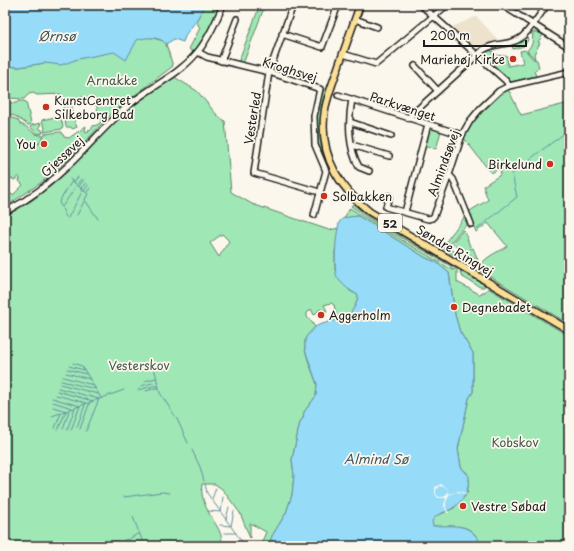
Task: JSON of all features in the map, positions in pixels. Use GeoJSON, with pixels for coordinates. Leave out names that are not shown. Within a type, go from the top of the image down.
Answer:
{"type":"FeatureCollection","features":[{"type":"Feature","properties":{"kind":"main road","name":"Søndre Ringvej"},"geometry":{"type":"LineString","coordinates":[[360,5],[325,108],[324,131],[326,149],[332,167],[348,192],[370,212],[569,330]]}},
{"type":"Feature","properties":{"kind":"street","name":"Gjessøvej"},"geometry":{"type":"LineString","coordinates":[[5,212],[30,197],[54,178],[74,161],[123,110],[147,91],[179,70],[198,52],[223,5]]}},
{"type":"Feature","properties":{"kind":"street","name":"Vesterled"},"geometry":{"type":"LineString","coordinates":[[293,5],[269,72],[254,173],[316,191]]}},
{"type":"Feature","properties":{"kind":"street"},"geometry":{"type":"LineString","coordinates":[[282,34],[322,47],[338,5]]}},
{"type":"Feature","properties":{"kind":"street"},"geometry":{"type":"LineString","coordinates":[[421,5],[506,81],[509,86]]}},
{"type":"Feature","properties":{"kind":"street"},"geometry":{"type":"LineString","coordinates":[[343,54],[376,64],[446,5]]}},
{"type":"Feature","properties":{"kind":"street"},"geometry":{"type":"LineString","coordinates":[[502,5],[569,47]]}},
{"type":"Feature","properties":{"kind":"street"},"geometry":{"type":"LineString","coordinates":[[408,118],[483,50],[493,45],[509,43],[519,39],[533,24],[547,5]]}},
{"type":"Feature","properties":{"kind":"street"},"geometry":{"type":"LineString","coordinates":[[221,61],[237,19]]}},
{"type":"Feature","properties":{"kind":"street"},"geometry":{"type":"LineString","coordinates":[[355,19],[377,27]]}},
{"type":"Feature","properties":{"kind":"street","name":"Kroghsvej"},"geometry":{"type":"LineString","coordinates":[[198,52],[207,57],[269,72],[320,89],[314,116],[315,145],[326,171],[314,215]]}},
{"type":"Feature","properties":{"kind":"street"},"geometry":{"type":"LineString","coordinates":[[415,66],[438,91]]}},
{"type":"Feature","properties":{"kind":"street","name":"Almindsøvej"},"geometry":{"type":"LineString","coordinates":[[390,196],[386,207],[428,219],[432,218],[449,175],[462,135],[470,121],[489,99],[499,91],[509,86],[569,72]]}},
{"type":"Feature","properties":{"kind":"street","name":"Parkvænget"},"geometry":{"type":"LineString","coordinates":[[338,95],[462,135]]}},
{"type":"Feature","properties":{"kind":"street"},"geometry":{"type":"LineString","coordinates":[[352,99],[350,122],[355,160],[359,167],[369,171]]}},
{"type":"Feature","properties":{"kind":"street"},"geometry":{"type":"LineString","coordinates":[[350,122],[391,136]]}},
{"type":"Feature","properties":{"kind":"street"},"geometry":{"type":"LineString","coordinates":[[405,212],[428,124]]}},
{"type":"Feature","properties":{"kind":"street"},"geometry":{"type":"LineString","coordinates":[[352,145],[389,156]]}},
{"type":"Feature","properties":{"kind":"street"},"geometry":{"type":"LineString","coordinates":[[449,175],[454,182],[470,224]]}},
{"type":"Feature","properties":{"kind":"shaded area"},"geometry":{"type":"Polygon","coordinates":[[[475,17],[478,18],[499,41],[484,46],[478,51],[476,51],[450,28],[475,17]]]}},
{"type":"Feature","properties":{"kind":"green space"},"geometry":{"type":"Polygon","coordinates":[[[205,5],[219,5],[210,29],[194,53],[189,49],[200,28],[196,21],[205,5]]]}},
{"type":"Feature","properties":{"kind":"green space"},"geometry":{"type":"Polygon","coordinates":[[[260,5],[265,5],[243,64],[239,62],[239,60],[260,5]]]}},
{"type":"Feature","properties":{"kind":"green space"},"geometry":{"type":"Polygon","coordinates":[[[533,32],[543,35],[538,42],[540,43],[534,54],[535,59],[527,51],[532,44],[533,34],[530,34],[533,32]]]}},
{"type":"Feature","properties":{"kind":"green space","name":"Arnakke"},"geometry":{"type":"Polygon","coordinates":[[[145,36],[164,41],[173,66],[112,113],[72,156],[42,182],[5,207],[5,190],[13,195],[23,185],[19,181],[20,178],[18,176],[15,180],[10,178],[7,179],[5,188],[5,115],[18,120],[20,124],[36,134],[42,135],[42,139],[35,147],[42,140],[44,134],[62,132],[64,137],[69,138],[86,126],[85,131],[88,132],[89,129],[91,130],[93,126],[101,122],[94,97],[91,99],[78,97],[71,102],[77,127],[73,129],[66,127],[61,94],[37,95],[33,93],[29,94],[24,99],[10,98],[5,101],[5,66],[19,67],[45,63],[145,36]]]}},
{"type":"Feature","properties":{"kind":"green space"},"geometry":{"type":"Polygon","coordinates":[[[527,36],[528,40],[524,46],[513,49],[512,46],[527,36]]]}},
{"type":"Feature","properties":{"kind":"green space"},"geometry":{"type":"Polygon","coordinates":[[[489,49],[493,52],[493,55],[507,56],[508,66],[523,63],[520,51],[525,50],[533,59],[537,60],[539,67],[534,71],[536,76],[511,82],[481,56],[489,49]]]}},
{"type":"Feature","properties":{"kind":"green space","name":"Vesterskov"},"geometry":{"type":"Polygon","coordinates":[[[173,77],[176,78],[197,91],[217,115],[225,121],[231,192],[252,204],[329,230],[339,228],[335,252],[335,270],[350,291],[358,295],[357,300],[351,313],[339,329],[334,305],[331,303],[324,305],[327,311],[320,309],[314,315],[311,309],[307,313],[307,317],[315,327],[306,337],[305,350],[317,384],[316,396],[304,412],[303,418],[300,422],[292,460],[294,475],[292,495],[286,513],[272,536],[269,546],[260,546],[266,532],[250,523],[250,538],[240,513],[222,489],[215,484],[202,484],[202,495],[205,504],[219,530],[222,542],[225,546],[5,546],[5,214],[31,201],[59,179],[125,112],[173,77]],[[222,234],[210,243],[219,257],[229,241],[222,234]]]}},
{"type":"Feature","properties":{"kind":"green space"},"geometry":{"type":"Polygon","coordinates":[[[324,89],[326,90],[320,124],[320,141],[323,158],[317,142],[316,126],[320,100],[324,89]]]}},
{"type":"Feature","properties":{"kind":"green space"},"geometry":{"type":"Polygon","coordinates":[[[508,89],[521,115],[569,103],[569,324],[479,270],[480,266],[486,259],[507,246],[488,223],[476,232],[468,212],[488,200],[483,186],[500,175],[501,168],[491,173],[463,137],[482,110],[508,89]]]}},
{"type":"Feature","properties":{"kind":"green space"},"geometry":{"type":"Polygon","coordinates":[[[19,101],[26,102],[31,123],[30,125],[15,116],[5,113],[5,103],[16,103],[19,101]]]}},
{"type":"Feature","properties":{"kind":"green space"},"geometry":{"type":"Polygon","coordinates":[[[60,112],[63,127],[62,129],[44,132],[45,127],[42,120],[55,117],[55,113],[60,112]]]}},
{"type":"Feature","properties":{"kind":"green space"},"geometry":{"type":"Polygon","coordinates":[[[41,123],[39,128],[43,133],[38,134],[30,127],[32,125],[41,123]]]}},
{"type":"Feature","properties":{"kind":"green space"},"geometry":{"type":"Polygon","coordinates":[[[429,128],[441,131],[436,149],[425,145],[429,128]]]}},
{"type":"Feature","properties":{"kind":"green space"},"geometry":{"type":"Polygon","coordinates":[[[353,204],[380,225],[381,224],[454,268],[374,222],[351,206],[353,204]]]}},
{"type":"Feature","properties":{"kind":"green space","name":"Kobskov"},"geometry":{"type":"Polygon","coordinates":[[[350,208],[451,269],[457,269],[457,282],[481,295],[482,292],[485,292],[488,288],[569,336],[569,546],[482,546],[472,532],[467,529],[462,527],[434,526],[429,524],[422,517],[441,514],[454,508],[467,494],[469,480],[467,473],[461,467],[458,449],[469,398],[473,392],[473,353],[460,332],[455,315],[449,273],[436,262],[426,258],[358,216],[344,218],[350,208]]]}},
{"type":"Feature","properties":{"kind":"green space"},"geometry":{"type":"Polygon","coordinates":[[[466,215],[469,223],[445,249],[441,248],[466,215]]]}},
{"type":"Feature","properties":{"kind":"green space"},"geometry":{"type":"Polygon","coordinates":[[[463,230],[471,249],[473,248],[478,260],[452,243],[463,230]]]}},
{"type":"Feature","properties":{"kind":"green space"},"geometry":{"type":"Polygon","coordinates":[[[452,250],[475,263],[475,269],[447,251],[452,250]]]}},
{"type":"Feature","properties":{"kind":"green space"},"geometry":{"type":"Polygon","coordinates":[[[460,271],[485,285],[484,287],[480,287],[461,276],[460,271]]]}},
{"type":"Feature","properties":{"kind":"water","name":"Ørnsø"},"geometry":{"type":"Polygon","coordinates":[[[5,5],[205,5],[196,21],[186,34],[183,42],[174,39],[166,44],[157,38],[144,38],[137,40],[126,60],[114,52],[78,59],[61,65],[45,63],[19,67],[5,66],[5,5]]]}},
{"type":"Feature","properties":{"kind":"water","name":"Almind Sø"},"geometry":{"type":"Polygon","coordinates":[[[358,216],[426,258],[436,262],[449,273],[455,315],[460,332],[473,353],[473,392],[469,398],[458,449],[461,467],[469,476],[469,482],[464,497],[461,501],[453,508],[437,516],[432,521],[433,526],[456,526],[468,529],[478,538],[482,546],[269,546],[272,536],[286,513],[292,495],[294,475],[292,460],[300,422],[303,418],[304,412],[316,396],[317,384],[305,350],[306,337],[315,327],[319,325],[332,321],[344,320],[349,315],[356,303],[358,295],[346,288],[337,277],[335,258],[337,232],[340,221],[346,217],[358,216]]]}},
{"type":"Feature","properties":{"kind":"pier"},"geometry":{"type":"Polygon","coordinates":[[[441,484],[447,488],[448,490],[445,487],[439,486],[436,490],[436,494],[439,497],[444,497],[448,491],[449,494],[459,491],[467,494],[456,492],[449,495],[446,502],[446,508],[449,513],[447,513],[444,505],[446,498],[438,498],[435,494],[435,487],[441,484]]]}},
{"type":"Feature","properties":{"kind":"waterway"},"geometry":{"type":"LineString","coordinates":[[542,150],[569,130]]}},
{"type":"Feature","properties":{"kind":"waterway"},"geometry":{"type":"LineString","coordinates":[[476,230],[517,197],[512,174],[539,152]]}},
{"type":"Feature","properties":{"kind":"waterway"},"geometry":{"type":"LineString","coordinates":[[74,182],[78,177]]}},
{"type":"Feature","properties":{"kind":"waterway"},"geometry":{"type":"LineString","coordinates":[[70,179],[88,194],[77,215]]}},
{"type":"Feature","properties":{"kind":"waterway"},"geometry":{"type":"LineString","coordinates":[[62,207],[81,179]]}},
{"type":"Feature","properties":{"kind":"waterway"},"geometry":{"type":"LineString","coordinates":[[79,186],[84,180]]}},
{"type":"Feature","properties":{"kind":"waterway"},"geometry":{"type":"LineString","coordinates":[[66,217],[59,202],[72,181]]}},
{"type":"Feature","properties":{"kind":"waterway"},"geometry":{"type":"LineString","coordinates":[[81,188],[86,183]]}},
{"type":"Feature","properties":{"kind":"waterway"},"geometry":{"type":"LineString","coordinates":[[84,191],[88,185]]}},
{"type":"Feature","properties":{"kind":"waterway"},"geometry":{"type":"LineString","coordinates":[[87,192],[90,188]]}},
{"type":"Feature","properties":{"kind":"waterway"},"geometry":{"type":"LineString","coordinates":[[68,218],[83,190]]}},
{"type":"Feature","properties":{"kind":"waterway"},"geometry":{"type":"LineString","coordinates":[[85,200],[98,219]]}},
{"type":"Feature","properties":{"kind":"waterway"},"geometry":{"type":"LineString","coordinates":[[73,363],[82,366],[101,398]]}},
{"type":"Feature","properties":{"kind":"waterway"},"geometry":{"type":"LineString","coordinates":[[69,366],[84,370]]}},
{"type":"Feature","properties":{"kind":"waterway"},"geometry":{"type":"LineString","coordinates":[[154,367],[160,393],[177,419],[188,443]]}},
{"type":"Feature","properties":{"kind":"waterway"},"geometry":{"type":"LineString","coordinates":[[67,369],[86,374]]}},
{"type":"Feature","properties":{"kind":"waterway"},"geometry":{"type":"LineString","coordinates":[[66,373],[90,379]]}},
{"type":"Feature","properties":{"kind":"waterway"},"geometry":{"type":"LineString","coordinates":[[63,377],[93,385]]}},
{"type":"Feature","properties":{"kind":"waterway"},"geometry":{"type":"LineString","coordinates":[[145,381],[156,378]]}},
{"type":"Feature","properties":{"kind":"waterway"},"geometry":{"type":"LineString","coordinates":[[61,381],[96,389]]}},
{"type":"Feature","properties":{"kind":"waterway"},"geometry":{"type":"LineString","coordinates":[[141,386],[157,382]]}},
{"type":"Feature","properties":{"kind":"waterway"},"geometry":{"type":"LineString","coordinates":[[60,384],[98,394]]}},
{"type":"Feature","properties":{"kind":"waterway"},"geometry":{"type":"LineString","coordinates":[[138,390],[158,385]]}},
{"type":"Feature","properties":{"kind":"waterway"},"geometry":{"type":"LineString","coordinates":[[146,391],[159,387]]}},
{"type":"Feature","properties":{"kind":"waterway"},"geometry":{"type":"LineString","coordinates":[[58,388],[99,399],[86,431]]}},
{"type":"Feature","properties":{"kind":"waterway"},"geometry":{"type":"LineString","coordinates":[[52,416],[124,390]]}},
{"type":"Feature","properties":{"kind":"waterway"},"geometry":{"type":"LineString","coordinates":[[57,391],[93,401]]}},
{"type":"Feature","properties":{"kind":"waterway"},"geometry":{"type":"LineString","coordinates":[[56,395],[86,403]]}},
{"type":"Feature","properties":{"kind":"waterway"},"geometry":{"type":"LineString","coordinates":[[52,398],[80,406],[71,430]]}},
{"type":"Feature","properties":{"kind":"waterway"},"geometry":{"type":"LineString","coordinates":[[53,402],[72,408]]}},
{"type":"Feature","properties":{"kind":"waterway"},"geometry":{"type":"LineString","coordinates":[[80,429],[90,402]]}},
{"type":"Feature","properties":{"kind":"waterway"},"geometry":{"type":"LineString","coordinates":[[77,427],[85,405]]}},
{"type":"Feature","properties":{"kind":"waterway"},"geometry":{"type":"LineString","coordinates":[[53,407],[66,411],[58,430]]}},
{"type":"Feature","properties":{"kind":"waterway"},"geometry":{"type":"LineString","coordinates":[[67,430],[75,408]]}},
{"type":"Feature","properties":{"kind":"waterway"},"geometry":{"type":"LineString","coordinates":[[63,429],[69,411]]}},
{"type":"Feature","properties":{"kind":"waterway"},"geometry":{"type":"LineString","coordinates":[[55,428],[61,413]]}},
{"type":"Feature","properties":{"kind":"waterway"},"geometry":{"type":"LineString","coordinates":[[192,450],[200,467],[204,481]]}},
{"type":"Feature","properties":{"kind":"waterway"},"geometry":{"type":"LineString","coordinates":[[205,484],[207,493],[245,546]]}},
{"type":"Feature","properties":{"kind":"waterway"},"geometry":{"type":"LineString","coordinates":[[212,499],[216,488]]}},
{"type":"Feature","properties":{"kind":"waterway"},"geometry":{"type":"LineString","coordinates":[[124,497],[162,492],[170,493]]}},
{"type":"Feature","properties":{"kind":"waterway"},"geometry":{"type":"LineString","coordinates":[[208,511],[221,512],[223,497]]}},
{"type":"Feature","properties":{"kind":"waterway"},"geometry":{"type":"LineString","coordinates":[[226,519],[229,507]]}},
{"type":"Feature","properties":{"kind":"waterway"},"geometry":{"type":"LineString","coordinates":[[220,525],[231,526],[234,511]]}},
{"type":"Feature","properties":{"kind":"waterway"},"geometry":{"type":"LineString","coordinates":[[133,517],[144,545],[143,546]]}},
{"type":"Feature","properties":{"kind":"waterway"},"geometry":{"type":"LineString","coordinates":[[124,540],[129,539],[139,533]]}},
{"type":"Feature","properties":{"kind":"waterway"},"geometry":{"type":"LineString","coordinates":[[224,533],[236,533]]}},
{"type":"Feature","properties":{"kind":"waterway"},"geometry":{"type":"LineString","coordinates":[[84,546],[117,541]]}},
{"type":"Feature","properties":{"kind":"waterway"},"geometry":{"type":"LineString","coordinates":[[233,544],[244,545]]}},
{"type":"Feature","properties":{"kind":"place","name":"Mariehøj Kirke"},"geometry":{"type":"Point","coordinates":[513,59]}},
{"type":"Feature","properties":{"kind":"place","name":"KunstCentret Silkeborg Bad"},"geometry":{"type":"Point","coordinates":[46,107]}},
{"type":"Feature","properties":{"kind":"place","name":"You"},"geometry":{"type":"Point","coordinates":[44,144]}},
{"type":"Feature","properties":{"kind":"place","name":"Birkelund"},"geometry":{"type":"Point","coordinates":[550,164]}},
{"type":"Feature","properties":{"kind":"place","name":"Solbakken"},"geometry":{"type":"Point","coordinates":[324,196]}},
{"type":"Feature","properties":{"kind":"place","name":"Degnebadet"},"geometry":{"type":"Point","coordinates":[454,307]}},
{"type":"Feature","properties":{"kind":"place","name":"Aggerholm"},"geometry":{"type":"Point","coordinates":[321,315]}},
{"type":"Feature","properties":{"kind":"place","name":"Vestre Søbad"},"geometry":{"type":"Point","coordinates":[463,506]}}]}
